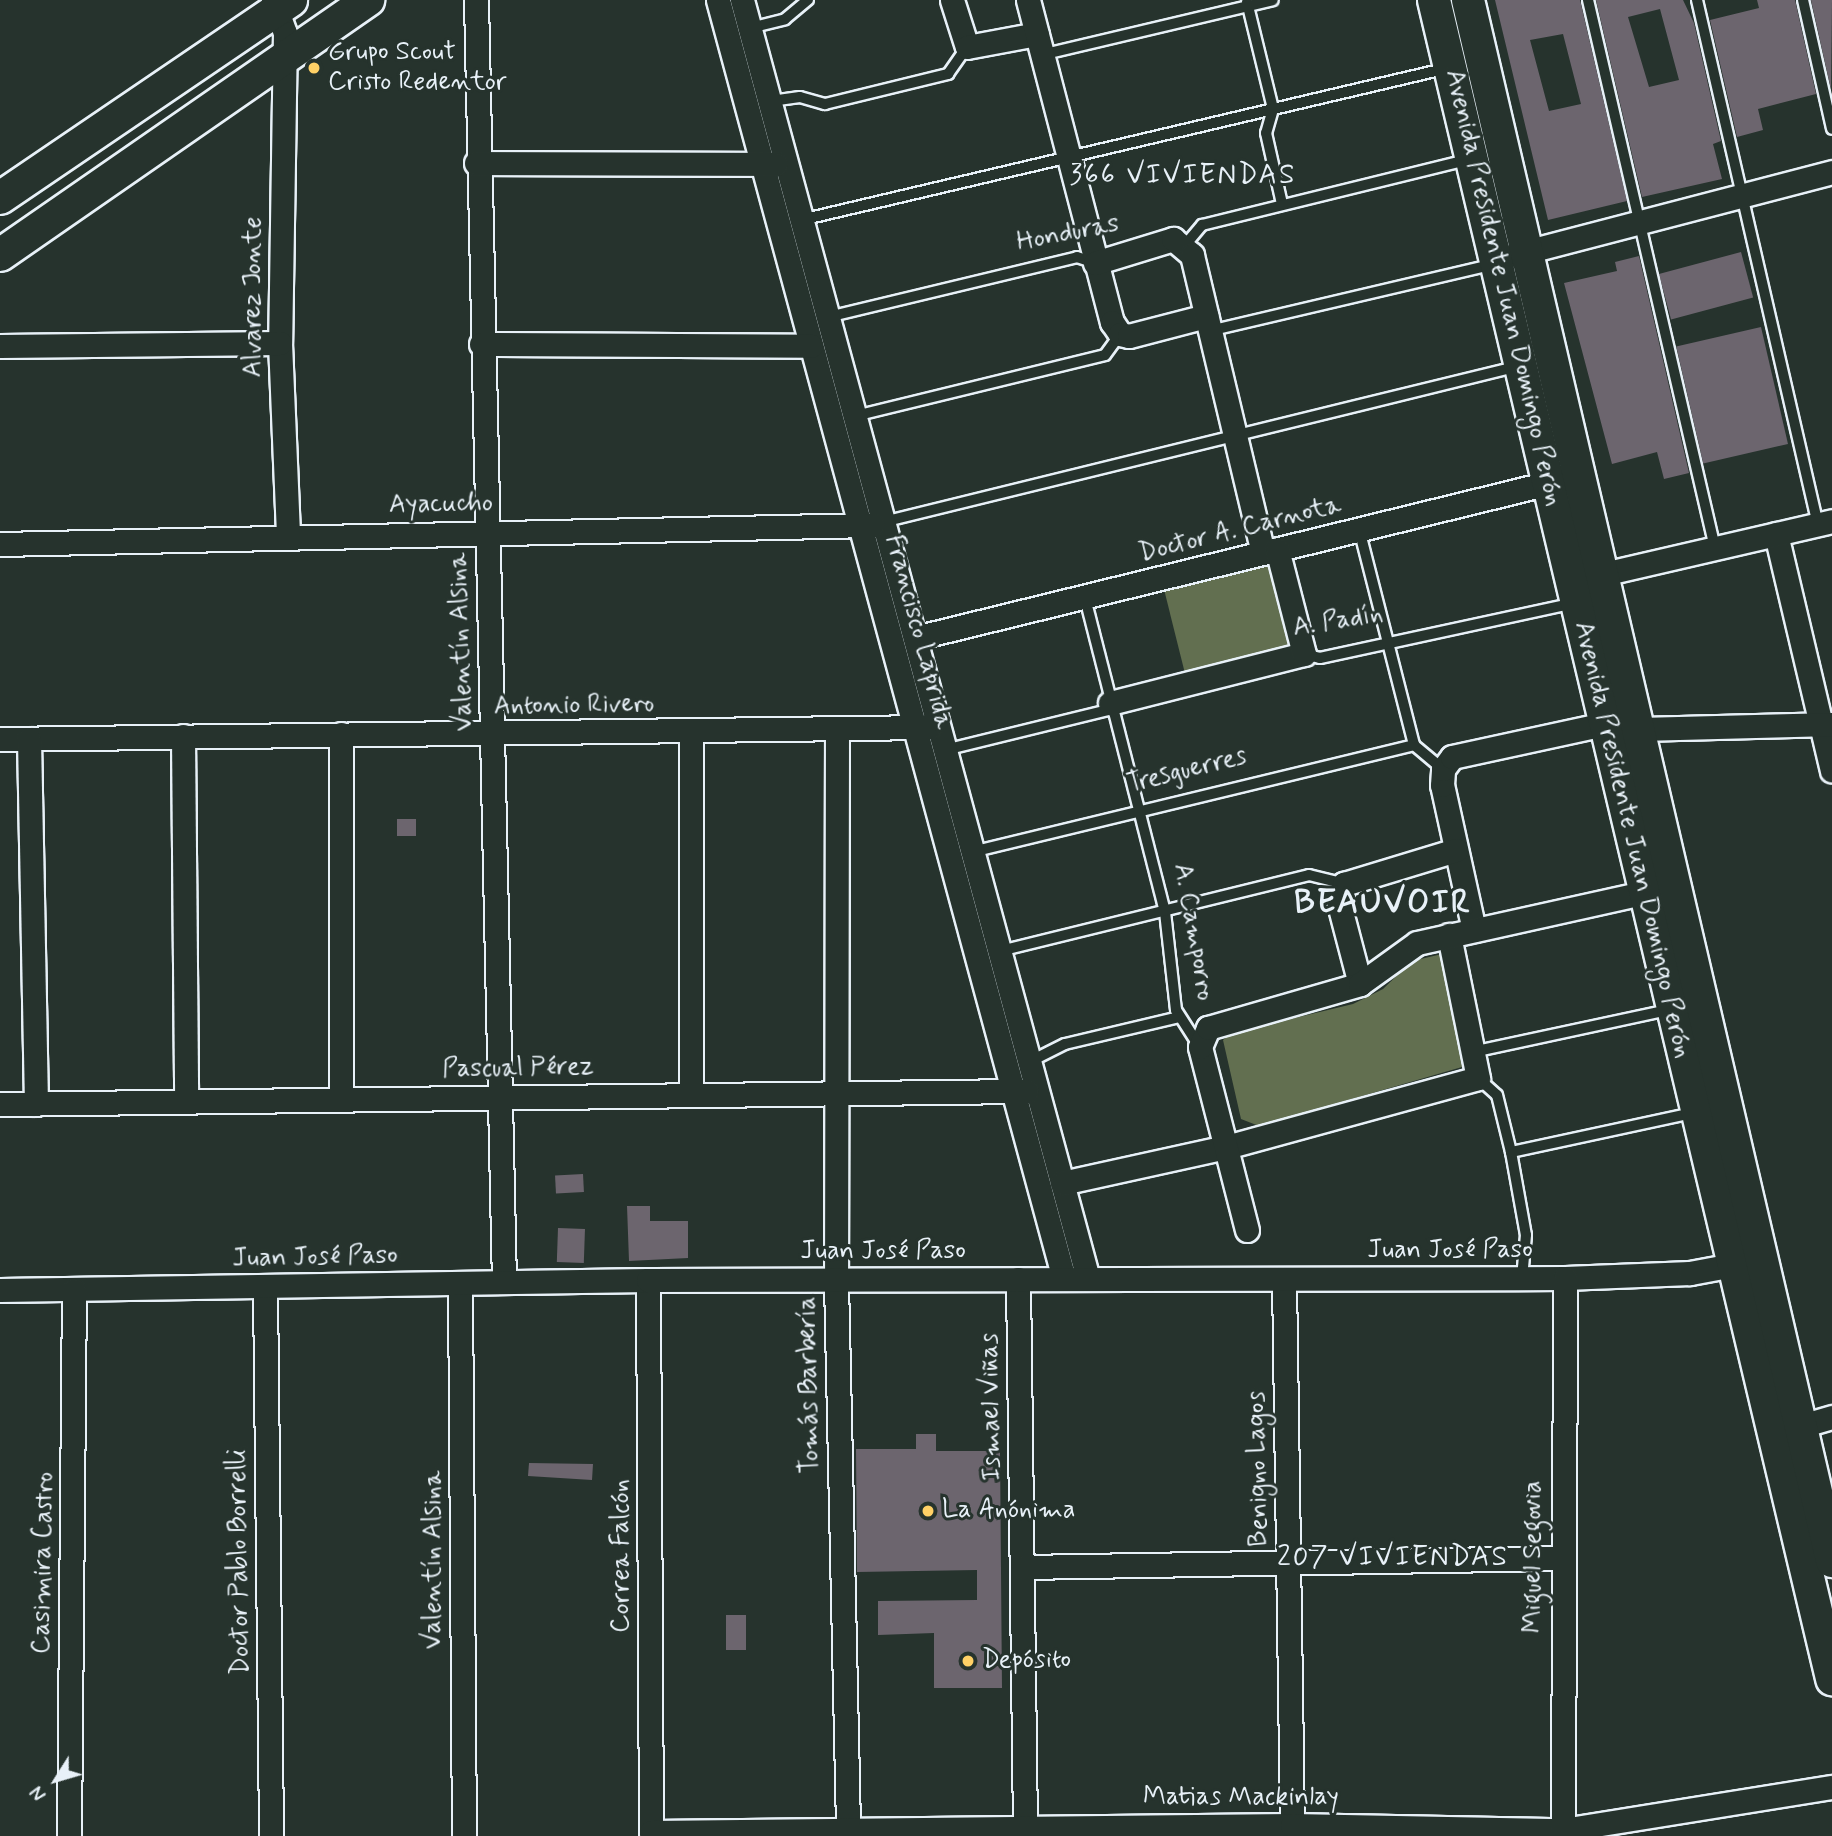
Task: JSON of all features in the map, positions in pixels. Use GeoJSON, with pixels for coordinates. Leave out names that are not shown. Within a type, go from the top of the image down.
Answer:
{"type":"FeatureCollection","features":[{"type":"Feature","properties":{"kind":"main road"},"geometry":{"type":"LineString","coordinates":[[0,254],[368,0]]}},
{"type":"Feature","properties":{"kind":"main road","name":"Avenida Presidente Juan Domingo Perón"},"geometry":{"type":"LineString","coordinates":[[1434,0],[1521,366],[1565,479]]}},
{"type":"Feature","properties":{"kind":"main road","name":"Avenida Presidente Juan Domingo Perón"},"geometry":{"type":"LineString","coordinates":[[1468,0],[1528,247],[1605,724],[1696,1112],[1733,1262],[1803,1425],[1832,1679]]}},
{"type":"Feature","properties":{"kind":"main road"},"geometry":{"type":"LineString","coordinates":[[0,198],[281,3]]}},
{"type":"Feature","properties":{"kind":"main road","name":"Avenida Presidente Juan Domingo Perón"},"geometry":{"type":"LineString","coordinates":[[1584,586],[1640,729],[1803,1425],[1832,1561]]}},
{"type":"Feature","properties":{"kind":"street","name":"Valentín Alsina"},"geometry":{"type":"LineString","coordinates":[[476,0],[475,163],[493,735],[503,1282]]}},
{"type":"Feature","properties":{"kind":"street","name":"Francisco Laprida"},"geometry":{"type":"LineString","coordinates":[[718,0],[775,164],[801,220],[855,416],[872,525],[927,727],[1013,1091],[1064,1279]]}},
{"type":"Feature","properties":{"kind":"street","name":"Francisco Laprida"},"geometry":{"type":"LineString","coordinates":[[742,0],[771,101],[775,164],[811,346],[872,525],[915,638],[927,727],[945,750],[1088,1279]]}},
{"type":"Feature","properties":{"kind":"street"},"geometry":{"type":"LineString","coordinates":[[952,0],[967,47],[1039,44]]}},
{"type":"Feature","properties":{"kind":"street"},"geometry":{"type":"LineString","coordinates":[[1028,0],[1095,262],[1120,334],[1207,324]]}},
{"type":"Feature","properties":{"kind":"street","name":"Alvarez Jonte"},"geometry":{"type":"LineString","coordinates":[[281,3],[285,58],[280,343],[288,535]]}},
{"type":"Feature","properties":{"kind":"street"},"geometry":{"type":"LineString","coordinates":[[475,163],[775,164]]}},
{"type":"Feature","properties":{"kind":"street"},"geometry":{"type":"LineString","coordinates":[[1497,263],[1528,247],[1832,172]]}},
{"type":"Feature","properties":{"kind":"street","name":"Honduras"},"geometry":{"type":"LineString","coordinates":[[1095,262],[1173,239],[1186,244]]}},
{"type":"Feature","properties":{"kind":"street"},"geometry":{"type":"LineString","coordinates":[[1186,244],[1236,436],[1304,654]]}},
{"type":"Feature","properties":{"kind":"street"},"geometry":{"type":"LineString","coordinates":[[0,346],[280,343]]}},
{"type":"Feature","properties":{"kind":"street"},"geometry":{"type":"LineString","coordinates":[[481,344],[811,346]]}},
{"type":"Feature","properties":{"kind":"street","name":"Doctor A. Carnota"},"geometry":{"type":"LineString","coordinates":[[915,638],[1565,479]]}},
{"type":"Feature","properties":{"kind":"street"},"geometry":{"type":"LineString","coordinates":[[1584,586],[1715,548],[1825,523]]}},
{"type":"Feature","properties":{"kind":"street","name":"Ayacucho"},"geometry":{"type":"LineString","coordinates":[[0,544],[288,535],[872,525]]}},
{"type":"Feature","properties":{"kind":"street"},"geometry":{"type":"LineString","coordinates":[[1776,534],[1827,724],[1832,769]]}},
{"type":"Feature","properties":{"kind":"street","name":"A. Padín"},"geometry":{"type":"LineString","coordinates":[[1111,706],[1304,654]]}},
{"type":"Feature","properties":{"kind":"street"},"geometry":{"type":"LineString","coordinates":[[1474,930],[1456,850],[1443,769],[1452,757],[1605,724],[1640,729],[1827,724]]}},
{"type":"Feature","properties":{"kind":"street","name":"Antonio Rivero"},"geometry":{"type":"LineString","coordinates":[[0,739],[341,734],[493,735],[927,727]]}},
{"type":"Feature","properties":{"kind":"street","name":"Tomás Barbería"},"geometry":{"type":"LineString","coordinates":[[837,730],[839,1097],[836,1281],[848,1828]]}},
{"type":"Feature","properties":{"kind":"street"},"geometry":{"type":"LineString","coordinates":[[691,732],[691,1095]]}},
{"type":"Feature","properties":{"kind":"street"},"geometry":{"type":"LineString","coordinates":[[341,734],[341,1098]]}},
{"type":"Feature","properties":{"kind":"street"},"geometry":{"type":"LineString","coordinates":[[183,736],[186,1102]]}},
{"type":"Feature","properties":{"kind":"street"},"geometry":{"type":"LineString","coordinates":[[29,739],[36,1104]]}},
{"type":"Feature","properties":{"kind":"street"},"geometry":{"type":"LineString","coordinates":[[1360,984],[1339,904],[1344,884],[1456,850]]}},
{"type":"Feature","properties":{"kind":"street"},"geometry":{"type":"LineString","coordinates":[[1200,1047],[1208,1028],[1220,1022],[1360,984],[1399,951],[1449,935],[1676,884]]}},
{"type":"Feature","properties":{"kind":"street"},"geometry":{"type":"LineString","coordinates":[[1062,1183],[1226,1147],[1478,1078],[1477,1051],[1449,935]]}},
{"type":"Feature","properties":{"kind":"street","name":"A. Camporro"},"geometry":{"type":"LineString","coordinates":[[1200,1047],[1247,1230]]}},
{"type":"Feature","properties":{"kind":"street","name":"Pascual Pérez"},"geometry":{"type":"LineString","coordinates":[[0,1104],[691,1095],[839,1097],[1037,1091]]}},
{"type":"Feature","properties":{"kind":"street","name":"Juan José Paso"},"geometry":{"type":"LineString","coordinates":[[0,1290],[648,1280],[1565,1278],[1690,1273],[1733,1262],[1764,1262]]}},
{"type":"Feature","properties":{"kind":"street","name":"Miguel Segovia"},"geometry":{"type":"LineString","coordinates":[[1563,1833],[1560,1558],[1565,1278]]}},
{"type":"Feature","properties":{"kind":"street","name":"Ismael Viñas"},"geometry":{"type":"LineString","coordinates":[[1018,1279],[1025,1827]]}},
{"type":"Feature","properties":{"kind":"street","name":"Benigno Lagos"},"geometry":{"type":"LineString","coordinates":[[1284,1279],[1292,1825]]}},
{"type":"Feature","properties":{"kind":"street","name":"Correa Falcón"},"geometry":{"type":"LineString","coordinates":[[648,1280],[650,1834]]}},
{"type":"Feature","properties":{"kind":"street","name":"Valentín Alsina"},"geometry":{"type":"LineString","coordinates":[[460,1283],[464,1836]]}},
{"type":"Feature","properties":{"kind":"street","name":"Doctor Pablo Borrelli"},"geometry":{"type":"LineString","coordinates":[[265,1287],[271,1836]]}},
{"type":"Feature","properties":{"kind":"street","name":"Casimira Castro"},"geometry":{"type":"LineString","coordinates":[[69,1836],[74,1290]]}},
{"type":"Feature","properties":{"kind":"street"},"geometry":{"type":"LineString","coordinates":[[1023,1567],[1288,1559],[1560,1558]]}},
{"type":"Feature","properties":{"kind":"street","name":"Matias Mackinlay"},"geometry":{"type":"LineString","coordinates":[[650,1834],[848,1828],[1292,1825],[1563,1833],[1832,1787]]}},
{"type":"Feature","properties":{"kind":"lane"},"geometry":{"type":"LineString","coordinates":[[750,29],[785,19],[808,0]]}},
{"type":"Feature","properties":{"kind":"lane"},"geometry":{"type":"LineString","coordinates":[[1039,44],[1273,0]]}},
{"type":"Feature","properties":{"kind":"lane"},"geometry":{"type":"LineString","coordinates":[[1588,0],[1715,548]]}},
{"type":"Feature","properties":{"kind":"lane"},"geometry":{"type":"LineString","coordinates":[[1697,0],[1742,194],[1825,523]]}},
{"type":"Feature","properties":{"kind":"lane"},"geometry":{"type":"LineString","coordinates":[[1803,0],[1832,128]]}},
{"type":"Feature","properties":{"kind":"lane"},"geometry":{"type":"LineString","coordinates":[[1247,3],[1273,109],[1265,133],[1282,204]]}},
{"type":"Feature","properties":{"kind":"lane"},"geometry":{"type":"LineString","coordinates":[[771,101],[800,97],[825,104],[948,74],[967,47]]}},
{"type":"Feature","properties":{"kind":"lane"},"geometry":{"type":"LineString","coordinates":[[801,220],[1450,67]]}},
{"type":"Feature","properties":{"kind":"lane"},"geometry":{"type":"LineString","coordinates":[[1186,244],[1202,225],[1472,159]]}},
{"type":"Feature","properties":{"kind":"lane","name":"Honduras"},"geometry":{"type":"LineString","coordinates":[[828,317],[1077,257],[1095,262]]}},
{"type":"Feature","properties":{"kind":"lane"},"geometry":{"type":"LineString","coordinates":[[1207,324],[1497,263]]}},
{"type":"Feature","properties":{"kind":"lane"},"geometry":{"type":"LineString","coordinates":[[855,416],[1105,355],[1120,334]]}},
{"type":"Feature","properties":{"kind":"lane"},"geometry":{"type":"LineString","coordinates":[[872,525],[1521,366]]}},
{"type":"Feature","properties":{"kind":"lane"},"geometry":{"type":"LineString","coordinates":[[1359,528],[1414,745],[1443,769]]}},
{"type":"Feature","properties":{"kind":"lane","name":"A. Padín"},"geometry":{"type":"LineString","coordinates":[[1304,654],[1320,658],[1388,643],[1584,586]]}},
{"type":"Feature","properties":{"kind":"lane","name":"A. Camporro"},"geometry":{"type":"LineString","coordinates":[[1085,598],[1165,912],[1179,1017],[1200,1047]]}},
{"type":"Feature","properties":{"kind":"lane","name":"A. Padín"},"geometry":{"type":"LineString","coordinates":[[945,750],[1111,706]]}},
{"type":"Feature","properties":{"kind":"lane","name":"Tresguerres"},"geometry":{"type":"LineString","coordinates":[[972,852],[1414,745]]}},
{"type":"Feature","properties":{"kind":"lane"},"geometry":{"type":"LineString","coordinates":[[1000,951],[1309,875],[1344,884]]}},
{"type":"Feature","properties":{"kind":"lane"},"geometry":{"type":"LineString","coordinates":[[1477,1051],[1673,1009]]}},
{"type":"Feature","properties":{"kind":"lane"},"geometry":{"type":"LineString","coordinates":[[1029,1062],[1065,1045],[1179,1017]]}},
{"type":"Feature","properties":{"kind":"lane"},"geometry":{"type":"LineString","coordinates":[[1478,1078],[1497,1095],[1511,1153],[1527,1235],[1522,1278]]}},
{"type":"Feature","properties":{"kind":"lane"},"geometry":{"type":"LineString","coordinates":[[1511,1153],[1696,1112]]}},
{"type":"Feature","properties":{"kind":"green space"},"geometry":{"type":"Polygon","coordinates":[[[1267,560],[1289,649],[1185,675],[1163,586],[1267,560]]]}},
{"type":"Feature","properties":{"kind":"green space"},"geometry":{"type":"Polygon","coordinates":[[[1442,954],[1469,1058],[1462,1067],[1259,1126],[1241,1119],[1223,1040],[1232,1033],[1353,1004],[1383,989],[1412,961],[1442,954]]]}},
{"type":"Feature","properties":{"kind":"building"},"geometry":{"type":"Polygon","coordinates":[[[1495,0],[1580,0],[1627,201],[1548,220],[1495,0]],[[1563,34],[1530,40],[1549,111],[1581,104],[1563,34]]]}},
{"type":"Feature","properties":{"kind":"building"},"geometry":{"type":"Polygon","coordinates":[[[1596,0],[1683,0],[1694,23],[1721,141],[1713,144],[1722,179],[1642,197],[1596,0]],[[1660,9],[1628,17],[1649,87],[1679,80],[1660,9]]]}},
{"type":"Feature","properties":{"kind":"building"},"geometry":{"type":"Polygon","coordinates":[[[1757,0],[1795,0],[1816,94],[1758,109],[1763,130],[1737,137],[1710,20],[1759,8],[1757,0]]]}},
{"type":"Feature","properties":{"kind":"building"},"geometry":{"type":"Polygon","coordinates":[[[1811,0],[1832,0],[1831,90],[1811,0]]]}},
{"type":"Feature","properties":{"kind":"building"},"geometry":{"type":"Polygon","coordinates":[[[1741,252],[1753,297],[1671,319],[1659,274],[1741,252]]]}},
{"type":"Feature","properties":{"kind":"building"},"geometry":{"type":"Polygon","coordinates":[[[1639,256],[1689,473],[1664,479],[1657,452],[1612,464],[1564,283],[1617,271],[1615,262],[1639,256]]]}},
{"type":"Feature","properties":{"kind":"building"},"geometry":{"type":"Polygon","coordinates":[[[1761,327],[1788,444],[1703,463],[1676,347],[1761,327]]]}},
{"type":"Feature","properties":{"kind":"building"},"geometry":{"type":"Polygon","coordinates":[[[397,819],[416,819],[416,836],[397,836],[397,819]]]}},
{"type":"Feature","properties":{"kind":"building"},"geometry":{"type":"Polygon","coordinates":[[[583,1174],[584,1192],[556,1193],[555,1175],[583,1174]]]}},
{"type":"Feature","properties":{"kind":"building"},"geometry":{"type":"Polygon","coordinates":[[[627,1206],[650,1206],[650,1221],[688,1221],[688,1258],[629,1261],[627,1206]]]}},
{"type":"Feature","properties":{"kind":"building"},"geometry":{"type":"Polygon","coordinates":[[[558,1228],[585,1229],[584,1263],[557,1262],[558,1228]]]}},
{"type":"Feature","properties":{"kind":"building","name":"La Anónima"},"geometry":{"type":"Polygon","coordinates":[[[916,1434],[936,1434],[936,1451],[1000,1451],[1002,1688],[934,1688],[934,1633],[878,1635],[878,1601],[977,1600],[977,1570],[857,1572],[856,1449],[916,1449],[916,1434]]]}},
{"type":"Feature","properties":{"kind":"building"},"geometry":{"type":"Polygon","coordinates":[[[529,1463],[593,1464],[592,1480],[528,1476],[529,1463]]]}},
{"type":"Feature","properties":{"kind":"building"},"geometry":{"type":"Polygon","coordinates":[[[726,1615],[746,1615],[746,1650],[726,1650],[726,1615]]]}},
{"type":"Feature","properties":{"kind":"place","name":"Grupo Scout Cristo Redentor"},"geometry":{"type":"Point","coordinates":[314,68]}},
{"type":"Feature","properties":{"kind":"place","name":"La Anónima"},"geometry":{"type":"Point","coordinates":[928,1511]}},
{"type":"Feature","properties":{"kind":"place","name":"Depósito"},"geometry":{"type":"Point","coordinates":[968,1661]}},
{"type":"Feature","properties":{"kind":"district","name":"366 VIVIENDAS"},"geometry":{"type":"Point","coordinates":[1183,176]}},
{"type":"Feature","properties":{"kind":"district","name":"BEAUVOIR"},"geometry":{"type":"Point","coordinates":[1383,904]}},
{"type":"Feature","properties":{"kind":"district","name":"207 VIVIENDAS"},"geometry":{"type":"Point","coordinates":[1393,1558]}}]}
